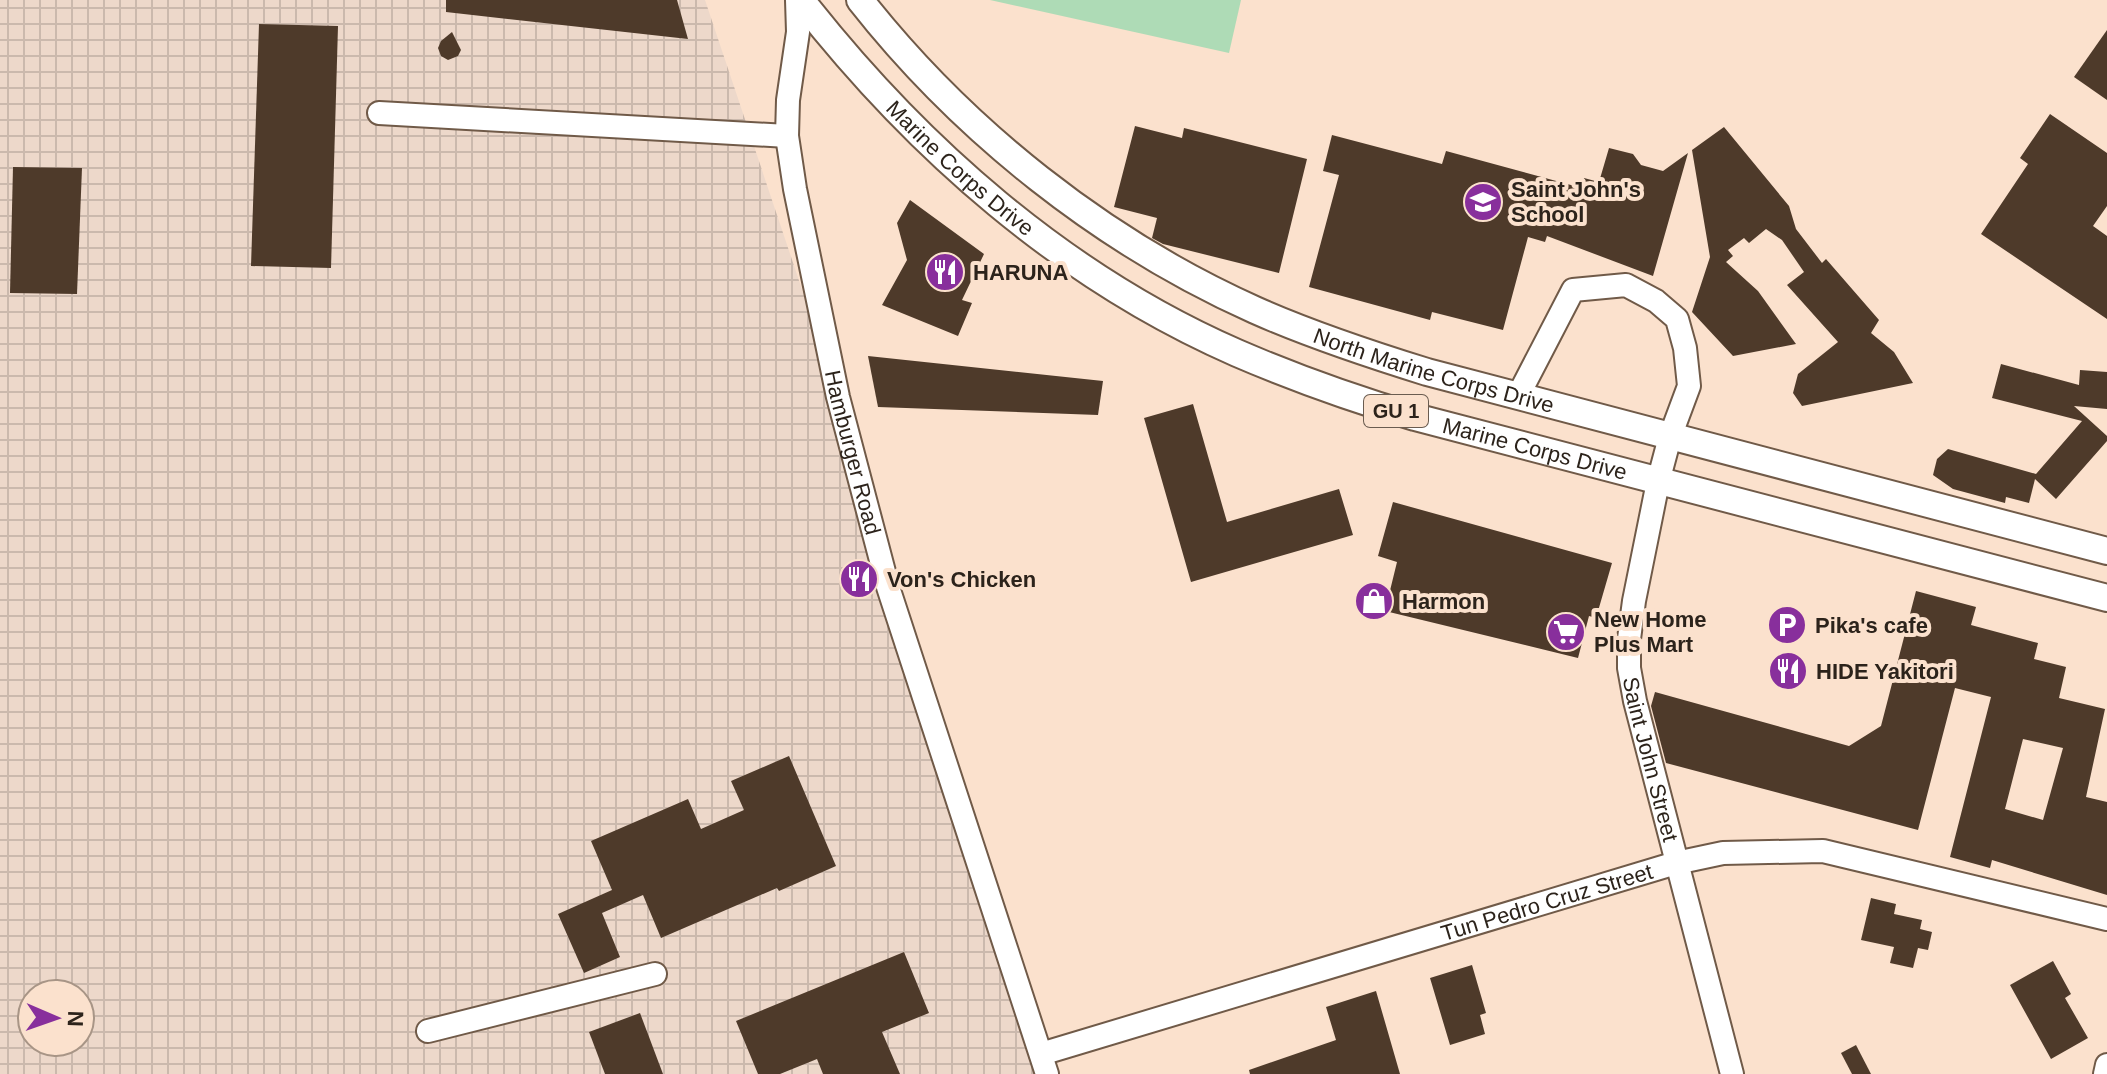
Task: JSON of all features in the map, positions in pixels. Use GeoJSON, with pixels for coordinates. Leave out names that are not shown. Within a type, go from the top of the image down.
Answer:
{"type":"FeatureCollection","features":[{"type":"Feature","properties":{"kind":"main road","name":"Marine Corps Drive"},"geometry":{"type":"LineString","coordinates":[[799,0],[876,91],[923,140],[970,181],[1043,238],[1149,308],[1235,352],[1349,397],[1658,482],[2107,598]]}},
{"type":"Feature","properties":{"kind":"main road","name":"North Marine Corps Drive"},"geometry":{"type":"LineString","coordinates":[[860,0],[910,60],[955,106],[1047,183],[1145,251],[1254,309],[1364,353],[2107,551]]}},
{"type":"Feature","properties":{"kind":"street","name":"Hamburger Road"},"geometry":{"type":"LineString","coordinates":[[799,0],[787,136],[817,296],[860,486],[922,694],[1044,1064]]}},
{"type":"Feature","properties":{"kind":"street"},"geometry":{"type":"LineString","coordinates":[[379,113],[787,136]]}},
{"type":"Feature","properties":{"kind":"street","name":"Saint John Street"},"geometry":{"type":"LineString","coordinates":[[1518,396],[1573,290],[1626,285],[1656,301],[1677,319],[1685,348],[1689,386],[1670,437],[1658,482],[1634,601],[1629,668],[1732,1074]]}},
{"type":"Feature","properties":{"kind":"street","name":"Tun Pedro Cruz Street"},"geometry":{"type":"LineString","coordinates":[[1044,1064],[1676,863],[1723,853],[1823,851],[2107,919]]}},
{"type":"Feature","properties":{"kind":"street"},"geometry":{"type":"LineString","coordinates":[[428,1031],[655,974]]}},
{"type":"Feature","properties":{"kind":"street"},"geometry":{"type":"LineString","coordinates":[[2105,1074],[2107,1065]]}},
{"type":"Feature","properties":{"kind":"shaded area"},"geometry":{"type":"Polygon","coordinates":[[[0,0],[705,0],[838,397],[1046,1074],[0,1074],[0,0]]]}},
{"type":"Feature","properties":{"kind":"green space"},"geometry":{"type":"Polygon","coordinates":[[[990,0],[1241,0],[1229,53],[990,0]]]}},
{"type":"Feature","properties":{"kind":"building"},"geometry":{"type":"Polygon","coordinates":[[[446,0],[677,0],[688,39],[446,12],[446,0]]]}},
{"type":"Feature","properties":{"kind":"building"},"geometry":{"type":"Polygon","coordinates":[[[259,24],[338,26],[331,268],[251,266],[259,24]]]}},
{"type":"Feature","properties":{"kind":"building"},"geometry":{"type":"Polygon","coordinates":[[[2107,30],[2107,100],[2074,77],[2107,30]]]}},
{"type":"Feature","properties":{"kind":"building"},"geometry":{"type":"Polygon","coordinates":[[[452,32],[461,50],[458,56],[448,60],[441,56],[438,48],[452,32]]]}},
{"type":"Feature","properties":{"kind":"building"},"geometry":{"type":"Polygon","coordinates":[[[2050,114],[2107,153],[2107,206],[2093,226],[2107,236],[2107,319],[1981,234],[2028,164],[2020,158],[2050,114]]]}},
{"type":"Feature","properties":{"kind":"building"},"geometry":{"type":"Polygon","coordinates":[[[1135,126],[1182,138],[1184,128],[1307,159],[1279,273],[1163,244],[1152,238],[1157,218],[1114,207],[1135,126]]]}},
{"type":"Feature","properties":{"kind":"building"},"geometry":{"type":"Polygon","coordinates":[[[1724,127],[1789,206],[1796,229],[1822,263],[1826,259],[1879,320],[1871,333],[1894,352],[1913,383],[1802,406],[1793,393],[1798,374],[1838,342],[1787,285],[1804,272],[1782,240],[1766,229],[1749,243],[1744,238],[1728,250],[1733,256],[1726,262],[1758,291],[1796,344],[1733,356],[1692,312],[1710,257],[1692,150],[1724,127]]]}},
{"type":"Feature","properties":{"kind":"building"},"geometry":{"type":"Polygon","coordinates":[[[1332,135],[1442,164],[1446,151],[1582,188],[1584,178],[1599,182],[1609,148],[1633,154],[1641,165],[1663,171],[1688,153],[1653,276],[1547,236],[1545,242],[1528,237],[1503,330],[1432,312],[1430,320],[1309,287],[1339,175],[1323,171],[1332,135]]]}},
{"type":"Feature","properties":{"kind":"building"},"geometry":{"type":"Polygon","coordinates":[[[13,167],[82,168],[77,294],[10,293],[13,167]]]}},
{"type":"Feature","properties":{"kind":"building"},"geometry":{"type":"Polygon","coordinates":[[[910,200],[984,254],[962,300],[972,303],[958,336],[882,305],[907,260],[897,223],[910,200]]]}},
{"type":"Feature","properties":{"kind":"building"},"geometry":{"type":"Polygon","coordinates":[[[868,356],[1103,381],[1098,415],[878,407],[868,356]]]}},
{"type":"Feature","properties":{"kind":"building"},"geometry":{"type":"Polygon","coordinates":[[[2001,364],[2079,385],[2080,370],[2107,372],[2107,409],[2074,406],[2107,436],[2107,441],[2056,499],[2035,479],[2029,503],[2006,497],[2005,503],[1953,489],[1933,475],[1937,459],[1948,449],[2036,474],[2082,421],[1992,398],[2001,364]]]}},
{"type":"Feature","properties":{"kind":"building"},"geometry":{"type":"Polygon","coordinates":[[[1193,404],[1227,522],[1339,489],[1353,535],[1191,582],[1144,418],[1193,404]]]}},
{"type":"Feature","properties":{"kind":"building"},"geometry":{"type":"Polygon","coordinates":[[[1393,502],[1612,563],[1596,618],[1589,616],[1578,658],[1385,611],[1397,562],[1378,556],[1393,502]]]}},
{"type":"Feature","properties":{"kind":"building"},"geometry":{"type":"Polygon","coordinates":[[[1916,591],[1976,607],[1971,625],[2038,643],[2034,659],[2066,667],[2059,698],[2105,709],[2086,797],[2107,802],[2107,895],[1992,860],[1990,868],[1950,857],[1991,697],[1955,688],[1918,830],[1666,763],[1651,706],[1655,692],[1849,746],[1881,726],[1916,591]],[[2023,739],[2005,809],[2043,820],[2063,748],[2023,739]]]}},
{"type":"Feature","properties":{"kind":"building"},"geometry":{"type":"Polygon","coordinates":[[[789,756],[836,866],[661,938],[643,895],[602,913],[620,957],[584,973],[558,914],[612,890],[591,841],[688,799],[701,829],[744,810],[731,781],[789,756]]]}},
{"type":"Feature","properties":{"kind":"building"},"geometry":{"type":"Polygon","coordinates":[[[1871,898],[1896,904],[1894,914],[1922,920],[1920,929],[1932,932],[1928,950],[1918,948],[1913,968],[1890,963],[1894,947],[1861,940],[1871,898]]]}},
{"type":"Feature","properties":{"kind":"building"},"geometry":{"type":"Polygon","coordinates":[[[904,952],[929,1013],[882,1032],[900,1074],[823,1074],[817,1059],[780,1074],[758,1074],[736,1021],[904,952]]]}},
{"type":"Feature","properties":{"kind":"building"},"geometry":{"type":"Polygon","coordinates":[[[2053,961],[2071,994],[2065,998],[2088,1038],[2051,1059],[2010,985],[2053,961]]]}},
{"type":"Feature","properties":{"kind":"building"},"geometry":{"type":"Polygon","coordinates":[[[1472,965],[1486,1013],[1480,1015],[1485,1034],[1450,1045],[1430,978],[1472,965]]]}},
{"type":"Feature","properties":{"kind":"building"},"geometry":{"type":"Polygon","coordinates":[[[1376,991],[1400,1074],[1250,1074],[1249,1070],[1336,1040],[1326,1007],[1376,991]]]}},
{"type":"Feature","properties":{"kind":"building"},"geometry":{"type":"Polygon","coordinates":[[[640,1013],[663,1074],[605,1074],[589,1032],[640,1013]]]}},
{"type":"Feature","properties":{"kind":"building"},"geometry":{"type":"Polygon","coordinates":[[[1856,1045],[1871,1074],[1852,1074],[1841,1053],[1856,1045]]]}},
{"type":"Feature","properties":{"kind":"place","name":"Saint John's School"},"geometry":{"type":"Point","coordinates":[1483,202]}},
{"type":"Feature","properties":{"kind":"place","name":"HARUNA"},"geometry":{"type":"Point","coordinates":[945,272]}},
{"type":"Feature","properties":{"kind":"place","name":"Von's Chicken"},"geometry":{"type":"Point","coordinates":[859,579]}},
{"type":"Feature","properties":{"kind":"place","name":"Harmon"},"geometry":{"type":"Point","coordinates":[1374,601]}},
{"type":"Feature","properties":{"kind":"place","name":"Pika's cafe"},"geometry":{"type":"Point","coordinates":[1787,625]}},
{"type":"Feature","properties":{"kind":"place","name":"New Home Plus Mart"},"geometry":{"type":"Point","coordinates":[1566,632]}},
{"type":"Feature","properties":{"kind":"place","name":"HIDE Yakitori"},"geometry":{"type":"Point","coordinates":[1788,671]}}]}
